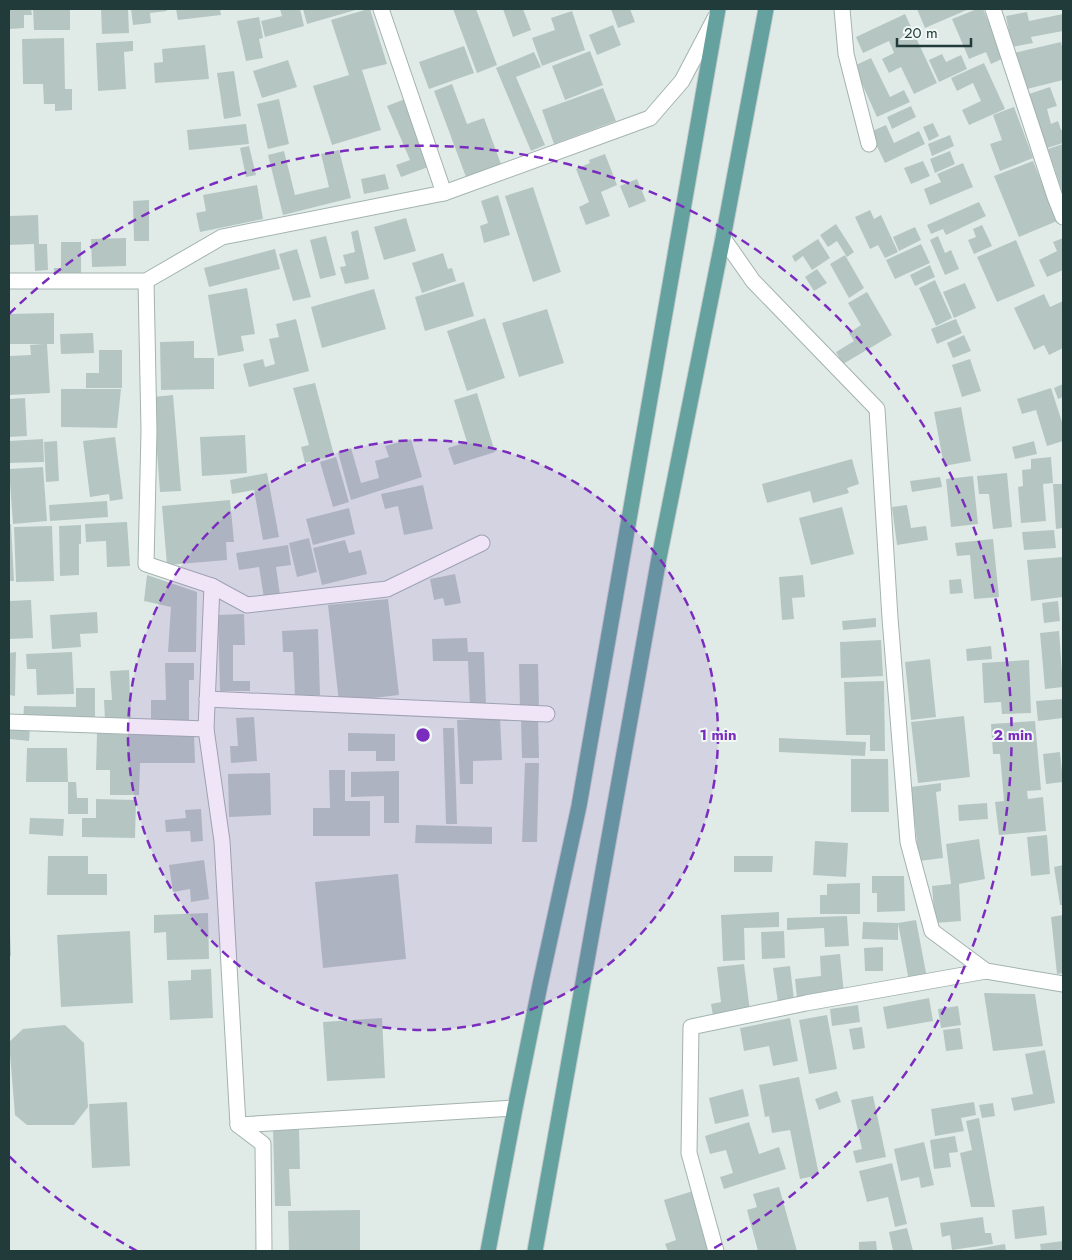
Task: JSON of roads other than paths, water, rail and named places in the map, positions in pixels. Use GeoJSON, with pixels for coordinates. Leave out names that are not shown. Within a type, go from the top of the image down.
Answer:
{"type":"FeatureCollection","features":[{"type":"Feature","properties":{"kind":"main road"},"geometry":{"type":"LineString","coordinates":[[535,1251],[659,558],[723,238],[766,9]]}},
{"type":"Feature","properties":{"kind":"main road"},"geometry":{"type":"LineString","coordinates":[[488,1251],[542,975],[579,806],[717,12]]}},
{"type":"Feature","properties":{"kind":"street"},"geometry":{"type":"LineString","coordinates":[[381,9],[444,193]]}},
{"type":"Feature","properties":{"kind":"street"},"geometry":{"type":"LineString","coordinates":[[842,9],[846,54],[869,144]]}},
{"type":"Feature","properties":{"kind":"street"},"geometry":{"type":"LineString","coordinates":[[993,9],[1063,217]]}},
{"type":"Feature","properties":{"kind":"street"},"geometry":{"type":"LineString","coordinates":[[9,281],[146,281],[222,237],[444,193],[650,118],[682,81],[717,12]]}},
{"type":"Feature","properties":{"kind":"street"},"geometry":{"type":"LineString","coordinates":[[723,238],[753,281],[877,409],[890,618],[908,842],[932,932],[986,971]]}},
{"type":"Feature","properties":{"kind":"street"},"geometry":{"type":"LineString","coordinates":[[146,281],[149,431],[146,564],[212,586],[247,605],[388,589],[482,544]]}},
{"type":"Feature","properties":{"kind":"street"},"geometry":{"type":"LineString","coordinates":[[212,586],[206,729],[222,841],[238,1126]]}},
{"type":"Feature","properties":{"kind":"street"},"geometry":{"type":"LineString","coordinates":[[207,699],[547,714]]}},
{"type":"Feature","properties":{"kind":"street"},"geometry":{"type":"LineString","coordinates":[[9,722],[206,729]]}},
{"type":"Feature","properties":{"kind":"street"},"geometry":{"type":"LineString","coordinates":[[716,1251],[689,1152],[692,1027],[806,1003],[986,971],[1063,984]]}},
{"type":"Feature","properties":{"kind":"street"},"geometry":{"type":"LineString","coordinates":[[238,1126],[515,1108]]}},
{"type":"Feature","properties":{"kind":"street"},"geometry":{"type":"LineString","coordinates":[[238,1126],[263,1144],[264,1251]]}}]}
